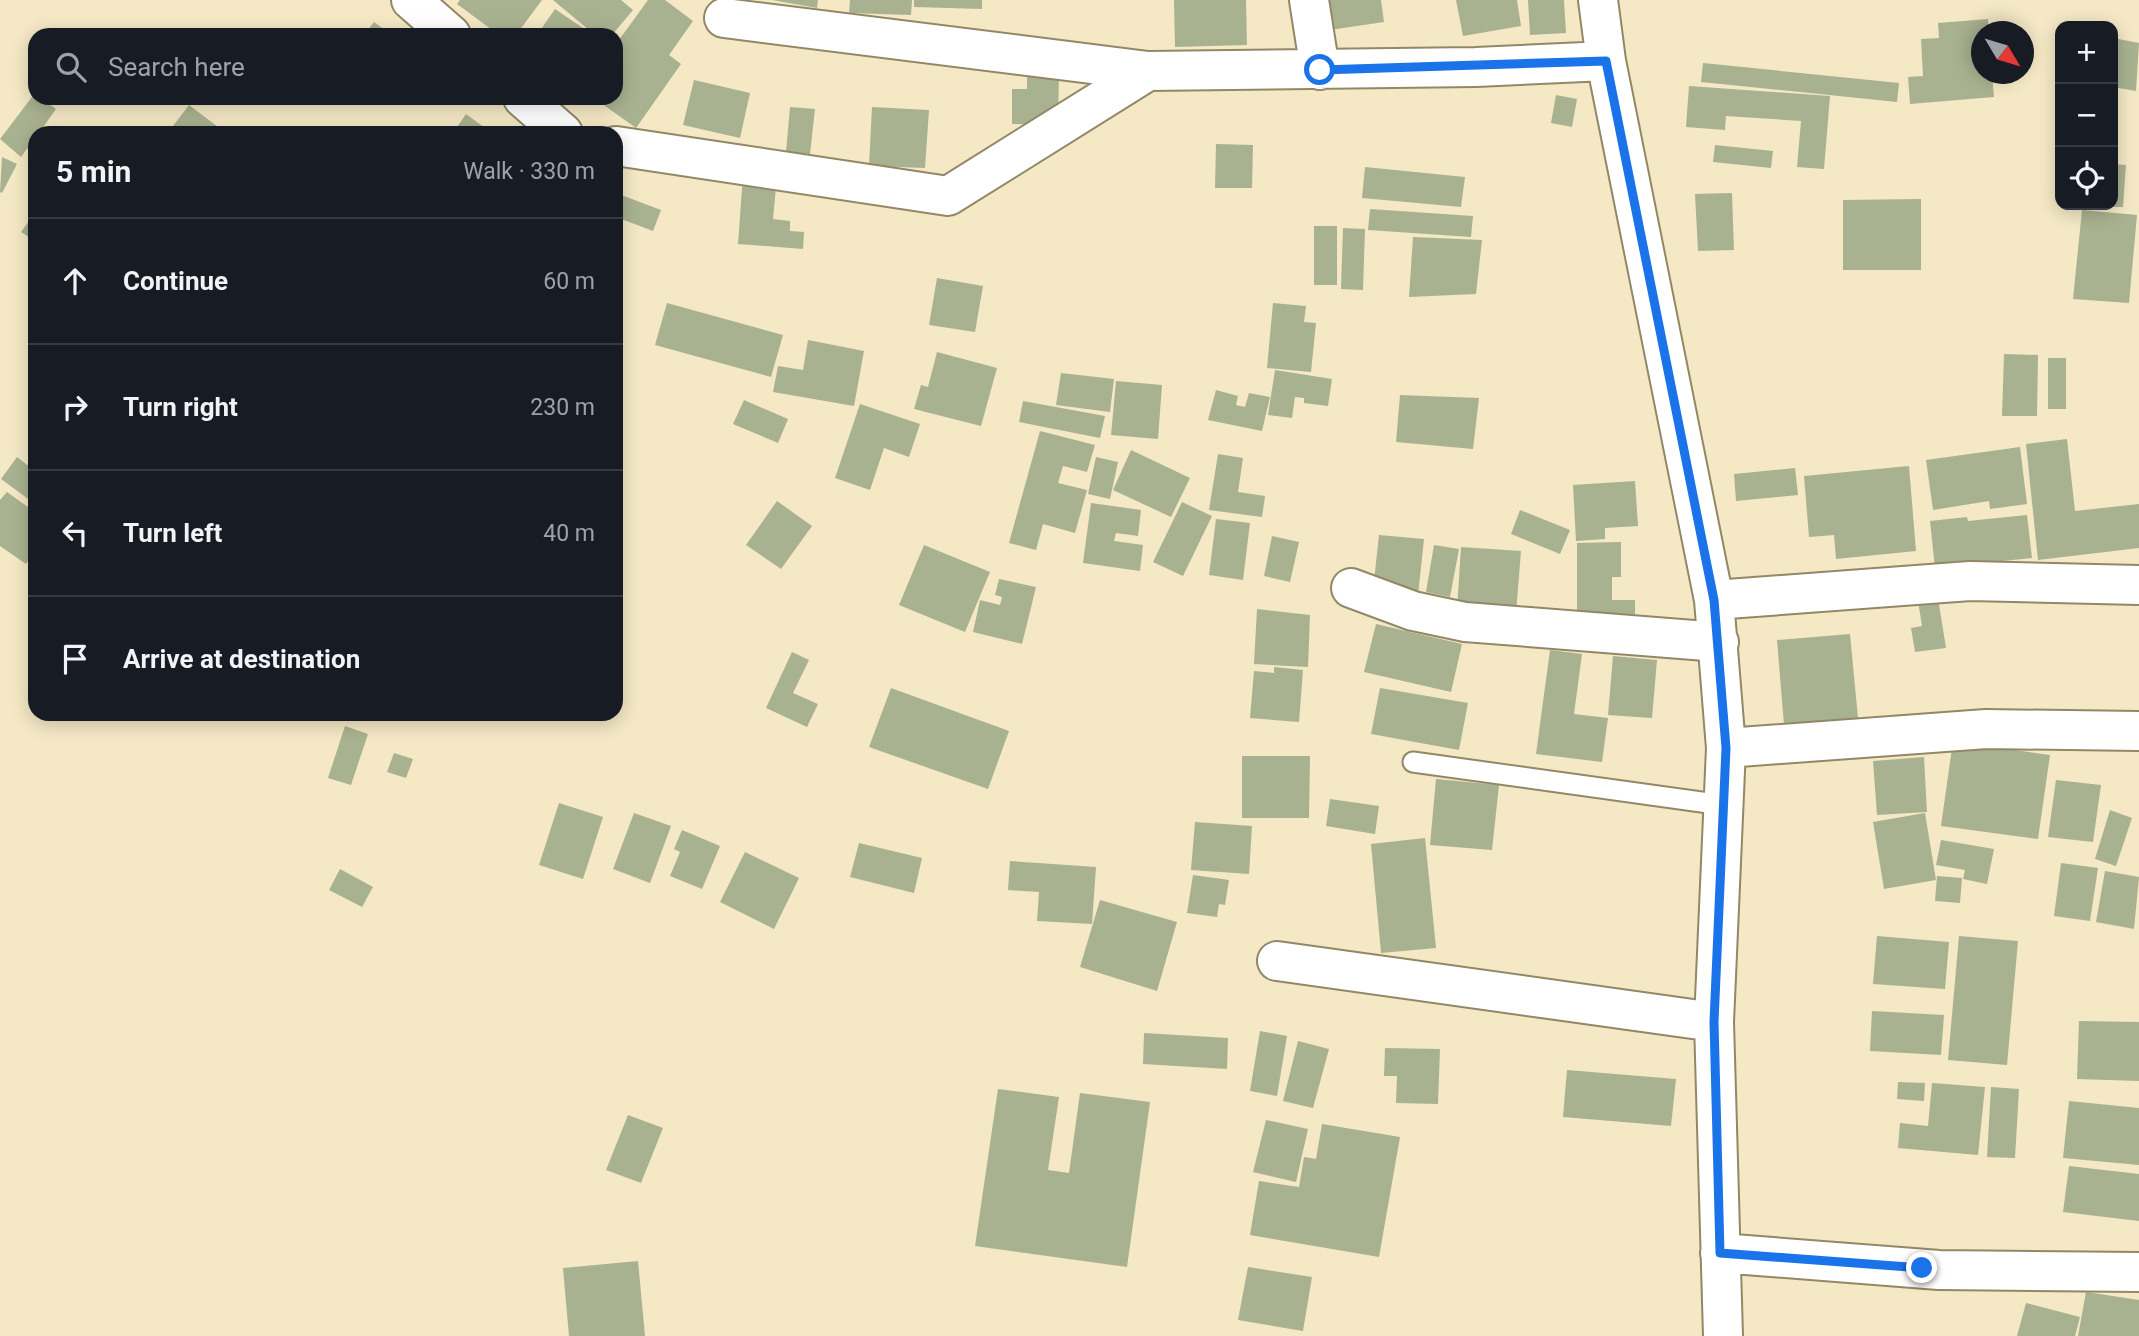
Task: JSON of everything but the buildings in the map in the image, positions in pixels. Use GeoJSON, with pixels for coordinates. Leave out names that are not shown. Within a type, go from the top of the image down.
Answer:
{"type":"FeatureCollection","features":[{"type":"Feature","properties":{"kind":"street"},"geometry":{"type":"LineString","coordinates":[[411,0],[443,28]]}},
{"type":"Feature","properties":{"kind":"street"},"geometry":{"type":"LineString","coordinates":[[1309,0],[1320,70]]}},
{"type":"Feature","properties":{"kind":"street"},"geometry":{"type":"LineString","coordinates":[[1598,0],[1606,61],[1714,600],[1719,642],[1726,748],[1714,1022],[1723,1336]]}},
{"type":"Feature","properties":{"kind":"street"},"geometry":{"type":"LineString","coordinates":[[724,18],[1148,71],[1320,70],[1606,61]]}},
{"type":"Feature","properties":{"kind":"street"},"geometry":{"type":"LineString","coordinates":[[623,147],[948,196],[1148,71]]}},
{"type":"Feature","properties":{"kind":"street"},"geometry":{"type":"LineString","coordinates":[[531,105],[555,126]]}},
{"type":"Feature","properties":{"kind":"street"},"geometry":{"type":"LineString","coordinates":[[1714,600],[1970,581],[2139,587]]}},
{"type":"Feature","properties":{"kind":"street"},"geometry":{"type":"LineString","coordinates":[[1351,588],[1413,611],[1465,622],[1719,642]]}},
{"type":"Feature","properties":{"kind":"street"},"geometry":{"type":"LineString","coordinates":[[1726,748],[1986,729],[2139,731]]}},
{"type":"Feature","properties":{"kind":"street"},"geometry":{"type":"LineString","coordinates":[[1277,961],[1714,1022]]}},
{"type":"Feature","properties":{"kind":"street"},"geometry":{"type":"LineString","coordinates":[[1720,1253],[1939,1269],[2139,1272]]}},
{"type":"Feature","properties":{"kind":"lane"},"geometry":{"type":"LineString","coordinates":[[1413,762],[1723,804]]}},
{"type":"Feature","properties":{"kind":"route"},"geometry":{"type":"LineString","coordinates":[[1320,70],[1606,61],[1714,600],[1719,642],[1726,748],[1714,1022],[1720,1253],[1922,1268]]}}]}
